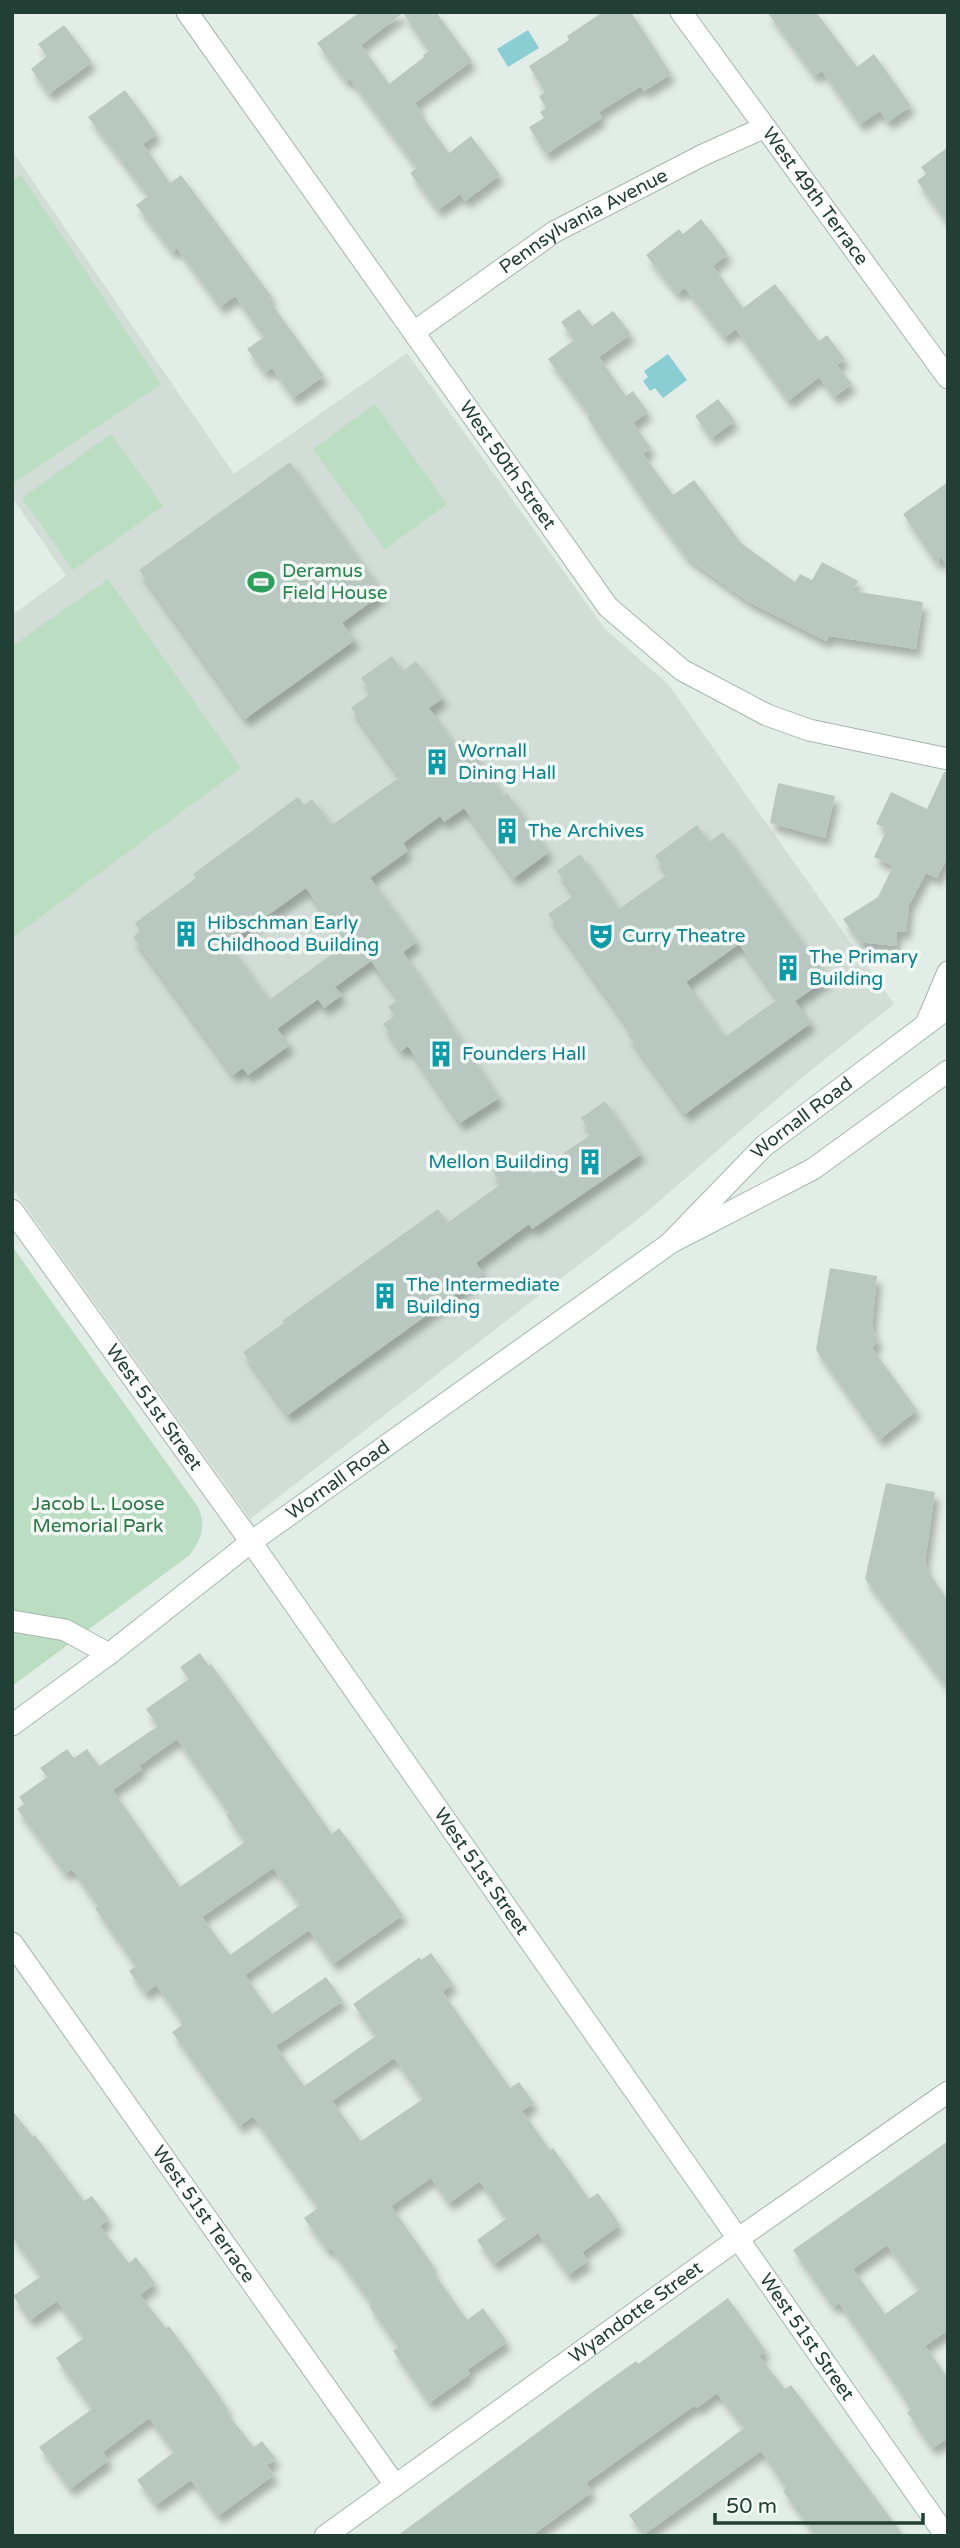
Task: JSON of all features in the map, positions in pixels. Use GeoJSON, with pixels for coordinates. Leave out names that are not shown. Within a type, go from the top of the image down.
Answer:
{"type":"FeatureCollection","features":[{"type":"Feature","properties":{"kind":"street","name":"West 50th Street"},"geometry":{"type":"LineString","coordinates":[[187,12],[608,607],[682,670],[767,715],[808,730],[948,759]]}},
{"type":"Feature","properties":{"kind":"street","name":"West 49th Terrace"},"geometry":{"type":"LineString","coordinates":[[681,12],[948,379]]}},
{"type":"Feature","properties":{"kind":"street","name":"Pennsylvania Avenue"},"geometry":{"type":"LineString","coordinates":[[414,332],[554,232],[703,155],[765,127]]}},
{"type":"Feature","properties":{"kind":"street"},"geometry":{"type":"LineString","coordinates":[[926,1024],[948,972]]}},
{"type":"Feature","properties":{"kind":"street","name":"Wornall Road"},"geometry":{"type":"LineString","coordinates":[[669,1244],[764,1146],[948,1008]]}},
{"type":"Feature","properties":{"kind":"street","name":"Wornall Road"},"geometry":{"type":"LineString","coordinates":[[12,1725],[251,1542],[669,1244],[813,1170],[947,1075]]}},
{"type":"Feature","properties":{"kind":"street","name":"West 51st Street"},"geometry":{"type":"LineString","coordinates":[[12,1210],[251,1542],[946,2536]]}},
{"type":"Feature","properties":{"kind":"street"},"geometry":{"type":"LineString","coordinates":[[12,1620],[65,1630],[108,1654]]}},
{"type":"Feature","properties":{"kind":"street","name":"West 51st Terrace"},"geometry":{"type":"LineString","coordinates":[[12,1942],[395,2485]]}},
{"type":"Feature","properties":{"kind":"street","name":"Wyandotte Street"},"geometry":{"type":"LineString","coordinates":[[325,2536],[739,2238],[948,2092]]}},
{"type":"Feature","properties":{"kind":"shaded area"},"geometry":{"type":"Polygon","coordinates":[[[15,155],[234,474],[407,353],[605,629],[668,684],[894,1004],[799,1080],[642,1216],[250,1519],[12,1188],[12,615],[66,576],[12,497],[12,157],[15,155]]]}},
{"type":"Feature","properties":{"kind":"green space"},"geometry":{"type":"Polygon","coordinates":[[[21,175],[161,384],[12,484],[12,181],[21,175]]]}},
{"type":"Feature","properties":{"kind":"green space"},"geometry":{"type":"Polygon","coordinates":[[[375,404],[447,504],[385,549],[313,449],[375,404]]]}},
{"type":"Feature","properties":{"kind":"green space"},"geometry":{"type":"Polygon","coordinates":[[[111,434],[163,506],[73,570],[22,498],[111,434]]]}},
{"type":"Feature","properties":{"kind":"green space"},"geometry":{"type":"Polygon","coordinates":[[[108,579],[241,768],[12,938],[12,646],[108,579]]]}},
{"type":"Feature","properties":{"kind":"green space","name":"Jacob L. Loose Memorial Park"},"geometry":{"type":"Polygon","coordinates":[[[12,1246],[198,1507],[202,1526],[200,1538],[190,1555],[12,1686],[12,1246]]]}},
{"type":"Feature","properties":{"kind":"water"},"geometry":{"type":"Polygon","coordinates":[[[528,30],[539,48],[508,67],[497,49],[528,30]]]}},
{"type":"Feature","properties":{"kind":"water"},"geometry":{"type":"Polygon","coordinates":[[[668,354],[687,380],[663,398],[655,388],[650,391],[643,381],[648,377],[644,371],[668,354]]]}},
{"type":"Feature","properties":{"kind":"building"},"geometry":{"type":"Polygon","coordinates":[[[360,12],[436,12],[472,61],[415,103],[449,153],[471,136],[500,175],[465,201],[460,194],[438,210],[410,173],[417,168],[350,79],[346,82],[317,43],[360,12]],[[403,13],[361,45],[389,84],[429,51],[403,13]]]}},
{"type":"Feature","properties":{"kind":"building"},"geometry":{"type":"Polygon","coordinates":[[[603,12],[631,12],[671,74],[644,91],[641,86],[599,112],[602,118],[546,154],[529,127],[544,118],[540,112],[546,108],[539,96],[545,92],[529,66],[569,40],[567,36],[603,12]]]}},
{"type":"Feature","properties":{"kind":"building"},"geometry":{"type":"Polygon","coordinates":[[[767,12],[816,12],[857,67],[874,54],[911,106],[888,122],[880,111],[860,124],[822,71],[814,76],[767,12]]]}},
{"type":"Feature","properties":{"kind":"building"},"geometry":{"type":"Polygon","coordinates":[[[64,25],[92,62],[49,94],[31,69],[47,56],[38,44],[64,25]]]}},
{"type":"Feature","properties":{"kind":"building"},"geometry":{"type":"Polygon","coordinates":[[[125,90],[157,134],[143,144],[170,183],[181,175],[272,297],[268,299],[324,376],[293,398],[272,368],[265,373],[247,349],[264,337],[235,296],[220,307],[177,248],[172,252],[136,205],[148,196],[88,117],[125,90]]]}},
{"type":"Feature","properties":{"kind":"building"},"geometry":{"type":"Polygon","coordinates":[[[948,147],[948,223],[917,181],[926,174],[921,167],[948,147]]]}},
{"type":"Feature","properties":{"kind":"building"},"geometry":{"type":"Polygon","coordinates":[[[701,219],[728,254],[713,266],[743,308],[775,284],[819,341],[827,335],[845,359],[837,365],[852,384],[834,397],[819,377],[788,401],[736,329],[724,338],[685,288],[677,294],[646,255],[679,229],[683,234],[701,219]]]}},
{"type":"Feature","properties":{"kind":"building"},"geometry":{"type":"Polygon","coordinates":[[[579,309],[592,326],[613,311],[631,334],[599,357],[626,396],[633,391],[648,412],[633,423],[651,448],[643,454],[673,495],[694,480],[741,543],[795,582],[800,574],[812,580],[822,562],[858,581],[853,591],[923,602],[916,649],[829,636],[826,641],[749,602],[686,557],[644,501],[587,417],[590,416],[548,359],[574,340],[561,322],[579,309]]]}},
{"type":"Feature","properties":{"kind":"building"},"geometry":{"type":"Polygon","coordinates":[[[718,399],[735,421],[711,438],[695,416],[718,399]]]}},
{"type":"Feature","properties":{"kind":"building","name":"Deramus Field House"},"geometry":{"type":"Polygon","coordinates":[[[290,462],[383,593],[342,623],[355,640],[245,719],[139,570],[290,462]]]}},
{"type":"Feature","properties":{"kind":"building"},"geometry":{"type":"Polygon","coordinates":[[[948,482],[948,567],[940,556],[938,565],[903,514],[948,482]]]}},
{"type":"Feature","properties":{"kind":"building"},"geometry":{"type":"Polygon","coordinates":[[[392,656],[403,671],[416,661],[443,698],[429,708],[455,745],[464,739],[504,796],[507,793],[549,852],[514,878],[464,808],[444,822],[440,816],[403,843],[408,851],[370,878],[417,942],[403,952],[499,1098],[460,1123],[408,1046],[401,1051],[383,1024],[395,1016],[388,1007],[399,999],[371,961],[335,987],[342,995],[324,1008],[318,999],[277,1029],[290,1045],[248,1075],[243,1068],[233,1075],[133,937],[140,931],[135,923],[196,878],[193,874],[298,797],[304,805],[312,799],[332,825],[400,777],[351,708],[371,693],[361,678],[392,656]],[[306,888],[228,943],[269,1000],[346,944],[306,888]]]}},
{"type":"Feature","properties":{"kind":"building"},"geometry":{"type":"Polygon","coordinates":[[[944,772],[948,772],[948,856],[937,878],[926,873],[909,905],[906,932],[897,931],[896,946],[859,942],[843,919],[878,897],[893,866],[874,857],[887,829],[876,824],[891,792],[927,809],[944,772]]]}},
{"type":"Feature","properties":{"kind":"building"},"geometry":{"type":"Polygon","coordinates":[[[778,783],[835,796],[825,838],[770,823],[778,783]]]}},
{"type":"Feature","properties":{"kind":"building","name":"The Primary Building"},"geometry":{"type":"Polygon","coordinates":[[[697,825],[709,842],[723,832],[828,978],[795,1001],[811,1023],[685,1114],[628,1035],[632,1032],[548,914],[575,895],[557,871],[580,854],[619,909],[668,874],[655,856],[697,825]],[[739,944],[686,982],[725,1037],[778,999],[739,944]]]}},
{"type":"Feature","properties":{"kind":"building","name":"The Intermediate Building"},"geometry":{"type":"Polygon","coordinates":[[[605,1101],[641,1154],[532,1229],[529,1224],[476,1263],[484,1274],[288,1415],[243,1352],[438,1209],[447,1223],[501,1184],[492,1170],[517,1153],[531,1175],[592,1134],[581,1118],[605,1101]]]}},
{"type":"Feature","properties":{"kind":"building"},"geometry":{"type":"Polygon","coordinates":[[[830,1268],[877,1276],[872,1327],[878,1342],[872,1348],[917,1410],[879,1440],[816,1350],[830,1268]]]}},
{"type":"Feature","properties":{"kind":"building"},"geometry":{"type":"Polygon","coordinates":[[[886,1483],[935,1492],[925,1562],[929,1573],[948,1601],[948,1689],[865,1579],[886,1483]]]}},
{"type":"Feature","properties":{"kind":"building"},"geometry":{"type":"Polygon","coordinates":[[[200,1653],[209,1666],[211,1664],[332,1834],[339,1828],[403,1915],[333,1964],[309,1930],[245,1975],[272,2014],[326,1977],[343,2001],[276,2046],[304,2086],[376,2036],[353,2004],[420,1957],[421,1960],[431,1953],[453,1984],[443,1991],[444,1994],[510,2088],[519,2082],[534,2103],[522,2111],[550,2150],[553,2148],[589,2199],[598,2193],[620,2225],[582,2252],[588,2261],[568,2275],[538,2233],[494,2264],[477,2240],[506,2219],[480,2181],[449,2203],[431,2178],[391,2206],[467,2320],[483,2308],[507,2342],[467,2370],[470,2374],[429,2403],[393,2351],[398,2347],[369,2306],[372,2305],[331,2248],[327,2250],[304,2218],[318,2208],[253,2116],[239,2126],[172,2032],[182,2025],[182,2021],[156,1985],[145,1993],[129,1971],[136,1966],[95,1908],[98,1906],[72,1869],[65,1874],[17,1809],[24,1804],[19,1797],[47,1777],[40,1768],[67,1749],[74,1758],[87,1749],[99,1766],[158,1726],[146,1709],[189,1679],[180,1667],[200,1653]],[[177,1739],[139,1766],[142,1769],[113,1790],[180,1887],[245,1842],[226,1815],[229,1813],[177,1739]],[[273,1868],[202,1917],[230,1955],[300,1905],[273,1868]],[[394,2058],[332,2101],[361,2141],[423,2099],[394,2058]]]}},
{"type":"Feature","properties":{"kind":"building"},"geometry":{"type":"Polygon","coordinates":[[[12,2110],[33,2137],[35,2135],[84,2201],[92,2196],[109,2219],[100,2226],[129,2263],[136,2257],[155,2283],[140,2295],[166,2328],[169,2326],[216,2391],[228,2410],[226,2412],[254,2447],[262,2441],[276,2459],[267,2465],[274,2475],[218,2516],[191,2480],[156,2505],[137,2480],[174,2452],[149,2418],[103,2452],[109,2460],[70,2489],[39,2447],[92,2409],[56,2358],[84,2338],[57,2301],[30,2320],[13,2296],[41,2276],[12,2237],[12,2110]]]}},
{"type":"Feature","properties":{"kind":"building"},"geometry":{"type":"Polygon","coordinates":[[[948,2141],[948,2330],[925,2346],[948,2378],[948,2438],[932,2448],[907,2412],[911,2410],[901,2393],[839,2303],[833,2307],[793,2250],[948,2141]],[[887,2245],[853,2269],[885,2314],[919,2290],[887,2245]]]}},
{"type":"Feature","properties":{"kind":"building"},"geometry":{"type":"Polygon","coordinates":[[[728,2298],[766,2351],[759,2356],[785,2389],[791,2385],[904,2536],[816,2536],[783,2491],[786,2488],[761,2451],[643,2535],[629,2515],[744,2428],[717,2393],[697,2408],[695,2405],[586,2483],[592,2492],[531,2536],[397,2536],[591,2393],[636,2361],[638,2364],[728,2298]]]}},
{"type":"Feature","properties":{"kind":"place","name":"Deramus Field House"},"geometry":{"type":"Point","coordinates":[261,582]}},
{"type":"Feature","properties":{"kind":"place","name":"Wornall Dining Hall"},"geometry":{"type":"Point","coordinates":[437,762]}},
{"type":"Feature","properties":{"kind":"place","name":"The Archives"},"geometry":{"type":"Point","coordinates":[507,831]}},
{"type":"Feature","properties":{"kind":"place","name":"Hibschman Early Childhood Building"},"geometry":{"type":"Point","coordinates":[186,934]}},
{"type":"Feature","properties":{"kind":"place","name":"Curry Theatre"},"geometry":{"type":"Point","coordinates":[601,936]}},
{"type":"Feature","properties":{"kind":"place","name":"The Primary Building"},"geometry":{"type":"Point","coordinates":[788,968]}},
{"type":"Feature","properties":{"kind":"place","name":"Founders Hall"},"geometry":{"type":"Point","coordinates":[441,1054]}},
{"type":"Feature","properties":{"kind":"place","name":"Mellon Building"},"geometry":{"type":"Point","coordinates":[590,1162]}},
{"type":"Feature","properties":{"kind":"place","name":"The Intermediate Building"},"geometry":{"type":"Point","coordinates":[385,1296]}}]}
